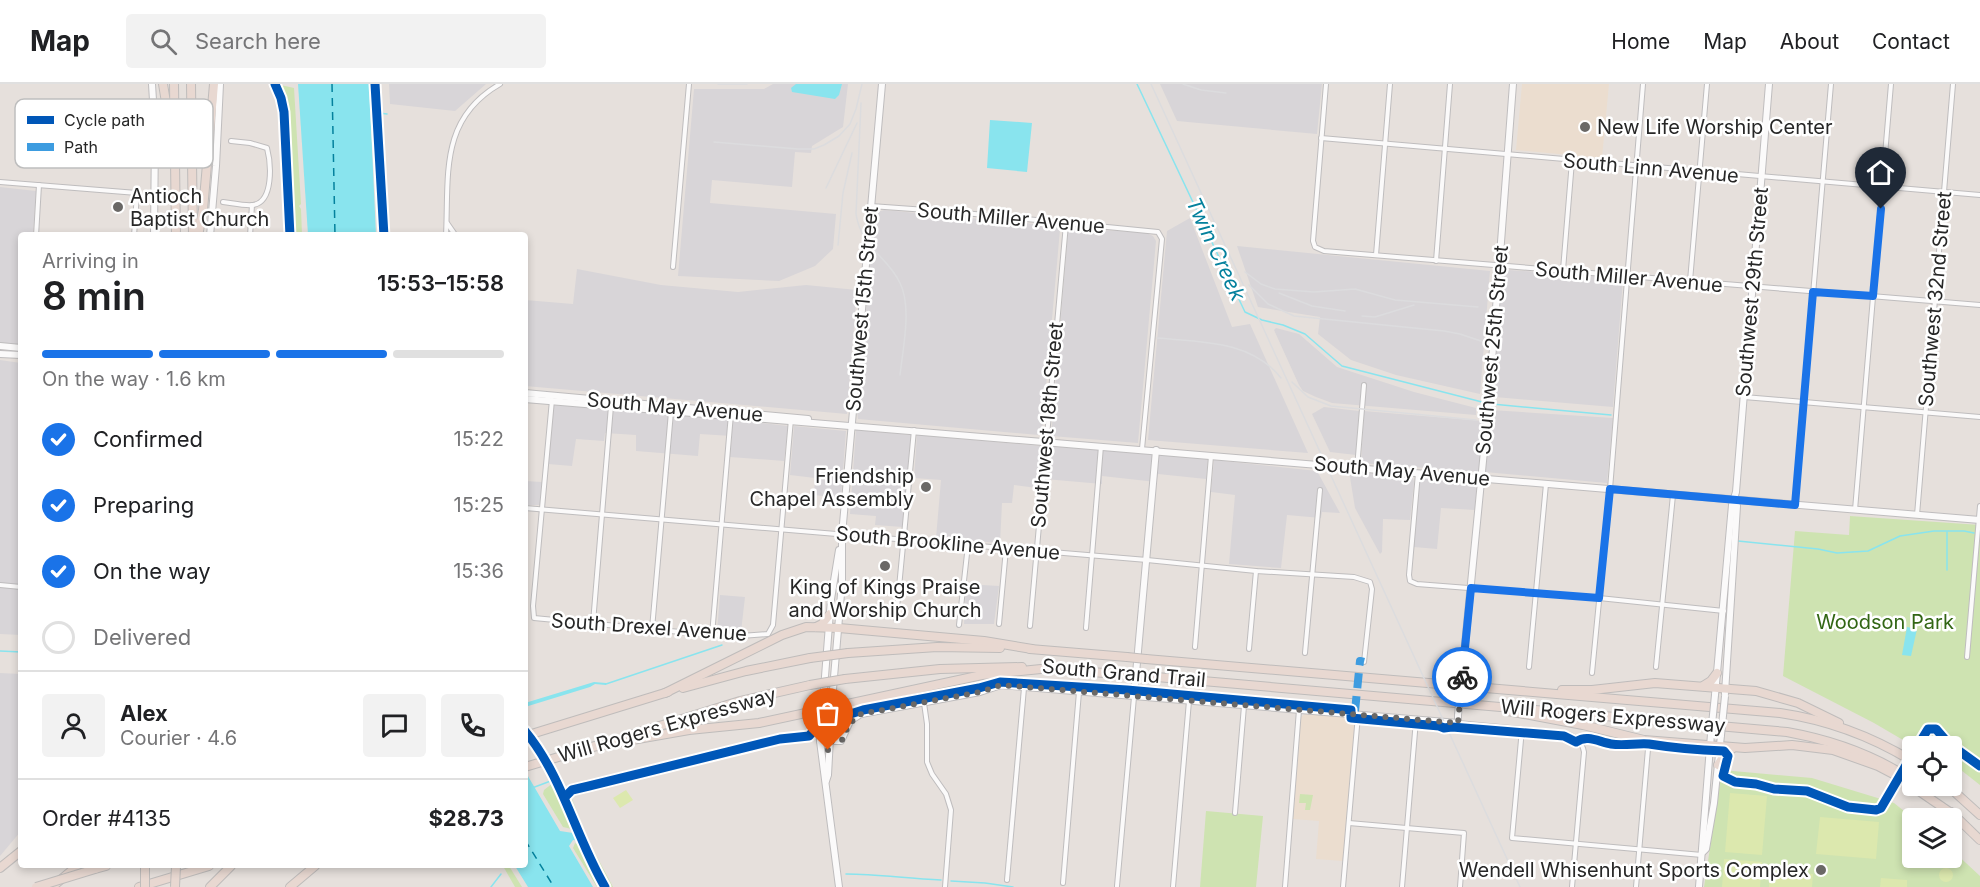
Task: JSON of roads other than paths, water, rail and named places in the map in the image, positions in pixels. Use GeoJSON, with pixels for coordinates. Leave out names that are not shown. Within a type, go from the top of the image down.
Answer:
{"type":"FeatureCollection","features":[{"type":"Feature","properties":{"kind":"highway"},"geometry":{"type":"LineString","coordinates":[[163,84],[166,99]]}},
{"type":"Feature","properties":{"kind":"highway"},"geometry":{"type":"LineString","coordinates":[[174,84],[175,99]]}},
{"type":"Feature","properties":{"kind":"highway"},"geometry":{"type":"LineString","coordinates":[[191,84],[191,99]]}},
{"type":"Feature","properties":{"kind":"highway"},"geometry":{"type":"LineString","coordinates":[[213,99],[214,84]]}},
{"type":"Feature","properties":{"kind":"highway"},"geometry":{"type":"LineString","coordinates":[[176,232],[177,168]]}},
{"type":"Feature","properties":{"kind":"highway"},"geometry":{"type":"LineString","coordinates":[[192,168],[193,232]]}},
{"type":"Feature","properties":{"kind":"highway"},"geometry":{"type":"LineString","coordinates":[[199,232],[207,168]]}},
{"type":"Feature","properties":{"kind":"highway"},"geometry":{"type":"LineString","coordinates":[[665,693],[789,632],[822,624],[830,614]]}},
{"type":"Feature","properties":{"kind":"highway"},"geometry":{"type":"LineString","coordinates":[[815,627],[984,641],[1032,649]]}},
{"type":"Feature","properties":{"kind":"highway","name":"Will Rogers Expressway"},"geometry":{"type":"LineString","coordinates":[[528,735],[746,670],[848,653],[937,647],[1032,649],[1780,713],[1818,720],[1851,730],[1902,755]]}},
{"type":"Feature","properties":{"kind":"highway","name":"Will Rogers Expressway"},"geometry":{"type":"LineString","coordinates":[[528,766],[740,701],[810,685],[844,679],[950,668],[1051,668],[1787,732],[1856,750],[1902,774]]}},
{"type":"Feature","properties":{"kind":"highway"},"geometry":{"type":"LineString","coordinates":[[592,747],[689,729],[748,725],[970,677],[1051,668]]}},
{"type":"Feature","properties":{"kind":"highway"},"geometry":{"type":"LineString","coordinates":[[1702,686],[1711,681],[1717,673]]}},
{"type":"Feature","properties":{"kind":"highway"},"geometry":{"type":"LineString","coordinates":[[1507,690],[1592,690],[1655,683],[1702,686],[1725,692],[1756,691],[1781,697],[1830,717],[1851,730]]}},
{"type":"Feature","properties":{"kind":"highway"},"geometry":{"type":"LineString","coordinates":[[1486,706],[1635,738],[1720,747],[1824,748],[1846,753],[1897,776],[1944,808]]}},
{"type":"Feature","properties":{"kind":"highway"},"geometry":{"type":"LineString","coordinates":[[1718,765],[1727,752],[1734,747]]}},
{"type":"Feature","properties":{"kind":"highway"},"geometry":{"type":"LineString","coordinates":[[1932,796],[1946,808]]}},
{"type":"Feature","properties":{"kind":"highway"},"geometry":{"type":"LineString","coordinates":[[1959,796],[1980,815]]}},
{"type":"Feature","properties":{"kind":"highway"},"geometry":{"type":"LineString","coordinates":[[1962,823],[1980,840]]}},
{"type":"Feature","properties":{"kind":"highway"},"geometry":{"type":"LineString","coordinates":[[0,868],[18,853]]}},
{"type":"Feature","properties":{"kind":"highway"},"geometry":{"type":"LineString","coordinates":[[52,887],[75,868]]}},
{"type":"Feature","properties":{"kind":"highway"},"geometry":{"type":"LineString","coordinates":[[36,887],[99,868]]}},
{"type":"Feature","properties":{"kind":"highway"},"geometry":{"type":"LineString","coordinates":[[145,868],[145,887]]}},
{"type":"Feature","properties":{"kind":"highway"},"geometry":{"type":"LineString","coordinates":[[176,868],[176,887]]}},
{"type":"Feature","properties":{"kind":"highway"},"geometry":{"type":"LineString","coordinates":[[139,887],[202,868]]}},
{"type":"Feature","properties":{"kind":"highway"},"geometry":{"type":"LineString","coordinates":[[210,887],[229,868]]}},
{"type":"Feature","properties":{"kind":"highway"},"geometry":{"type":"LineString","coordinates":[[290,887],[313,868]]}},
{"type":"Feature","properties":{"kind":"main road"},"geometry":{"type":"LineString","coordinates":[[152,84],[153,99]]}},
{"type":"Feature","properties":{"kind":"main road"},"geometry":{"type":"LineString","coordinates":[[210,232],[220,84]]}},
{"type":"Feature","properties":{"kind":"main road","name":"Southwest 15th Street"},"geometry":{"type":"LineString","coordinates":[[826,781],[841,600],[842,535],[882,84]]}},
{"type":"Feature","properties":{"kind":"main road","name":"Southwest 25th Street"},"geometry":{"type":"LineString","coordinates":[[1458,723],[1514,84]]}},
{"type":"Feature","properties":{"kind":"main road","name":"Southwest 29th Street"},"geometry":{"type":"LineString","coordinates":[[1699,887],[1711,734],[1744,397],[1769,84]]}},
{"type":"Feature","properties":{"kind":"main road"},"geometry":{"type":"LineString","coordinates":[[154,232],[155,168]]}},
{"type":"Feature","properties":{"kind":"main road"},"geometry":{"type":"LineString","coordinates":[[0,346],[18,348]]}},
{"type":"Feature","properties":{"kind":"main road"},"geometry":{"type":"LineString","coordinates":[[0,354],[18,356]]}},
{"type":"Feature","properties":{"kind":"main road","name":"South May Avenue"},"geometry":{"type":"LineString","coordinates":[[528,394],[552,398],[671,409],[1979,520]]}},
{"type":"Feature","properties":{"kind":"main road","name":"South May Avenue"},"geometry":{"type":"LineString","coordinates":[[528,399],[552,398]]}},
{"type":"Feature","properties":{"kind":"main road"},"geometry":{"type":"LineString","coordinates":[[1134,696],[1156,450]]}},
{"type":"Feature","properties":{"kind":"main road","name":"Southwest 29th Street"},"geometry":{"type":"LineString","coordinates":[[1702,854],[1706,849],[1713,812],[1729,652],[1737,506],[1735,500]]}},
{"type":"Feature","properties":{"kind":"main road","name":"Southwest 15th Street"},"geometry":{"type":"LineString","coordinates":[[839,887],[820,741],[831,599],[842,535]]}},
{"type":"Feature","properties":{"kind":"main road"},"geometry":{"type":"LineString","coordinates":[[831,599],[841,600]]}},
{"type":"Feature","properties":{"kind":"main road"},"geometry":{"type":"LineString","coordinates":[[1719,651],[1729,652]]}},
{"type":"Feature","properties":{"kind":"main road"},"geometry":{"type":"LineString","coordinates":[[820,741],[842,740],[847,726],[858,715],[980,692],[996,686],[1458,723]]}},
{"type":"Feature","properties":{"kind":"street"},"geometry":{"type":"LineString","coordinates":[[446,232],[448,160],[454,134],[474,103],[500,84]]}},
{"type":"Feature","properties":{"kind":"street"},"geometry":{"type":"LineString","coordinates":[[673,267],[690,84]]}},
{"type":"Feature","properties":{"kind":"street"},"geometry":{"type":"LineString","coordinates":[[1321,138],[1326,84]]}},
{"type":"Feature","properties":{"kind":"street"},"geometry":{"type":"LineString","coordinates":[[1376,255],[1390,84]]}},
{"type":"Feature","properties":{"kind":"street"},"geometry":{"type":"LineString","coordinates":[[1436,261],[1450,84]]}},
{"type":"Feature","properties":{"kind":"street"},"geometry":{"type":"LineString","coordinates":[[1592,673],[1610,489],[1643,84]]}},
{"type":"Feature","properties":{"kind":"street"},"geometry":{"type":"LineString","coordinates":[[1690,281],[1707,84]]}},
{"type":"Feature","properties":{"kind":"street"},"geometry":{"type":"LineString","coordinates":[[1795,505],[1831,84]]}},
{"type":"Feature","properties":{"kind":"street"},"geometry":{"type":"LineString","coordinates":[[1855,510],[1891,84]]}},
{"type":"Feature","properties":{"kind":"street","name":"Southwest 32nd Street"},"geometry":{"type":"LineString","coordinates":[[1917,515],[1953,84]]}},
{"type":"Feature","properties":{"kind":"street","name":"South Miller Avenue"},"geometry":{"type":"LineString","coordinates":[[1321,138],[1313,235],[1315,247],[1324,251],[1980,305]]}},
{"type":"Feature","properties":{"kind":"street","name":"South Linn Avenue"},"geometry":{"type":"LineString","coordinates":[[1321,138],[1980,195]]}},
{"type":"Feature","properties":{"kind":"street"},"geometry":{"type":"LineString","coordinates":[[223,202],[252,205],[260,202],[267,191],[270,169],[267,148],[231,141]]}},
{"type":"Feature","properties":{"kind":"street"},"geometry":{"type":"LineString","coordinates":[[1563,270],[1572,161]]}},
{"type":"Feature","properties":{"kind":"street"},"geometry":{"type":"LineString","coordinates":[[0,182],[137,193],[134,232]]}},
{"type":"Feature","properties":{"kind":"street"},"geometry":{"type":"LineString","coordinates":[[36,232],[39,185]]}},
{"type":"Feature","properties":{"kind":"street"},"geometry":{"type":"LineString","coordinates":[[250,232],[252,205]]}},
{"type":"Feature","properties":{"kind":"street","name":"South Miller Avenue"},"geometry":{"type":"LineString","coordinates":[[871,206],[1158,232],[1162,239],[1142,449]]}},
{"type":"Feature","properties":{"kind":"street"},"geometry":{"type":"LineString","coordinates":[[446,223],[453,232]]}},
{"type":"Feature","properties":{"kind":"street","name":"Southwest 18th Street"},"geometry":{"type":"LineString","coordinates":[[1030,626],[1066,224]]}},
{"type":"Feature","properties":{"kind":"street"},"geometry":{"type":"LineString","coordinates":[[1357,468],[1364,385]]}},
{"type":"Feature","properties":{"kind":"street"},"geometry":{"type":"LineString","coordinates":[[1744,397],[1980,417]]}},
{"type":"Feature","properties":{"kind":"street"},"geometry":{"type":"LineString","coordinates":[[542,508],[552,398]]}},
{"type":"Feature","properties":{"kind":"street"},"geometry":{"type":"LineString","coordinates":[[593,623],[611,403]]}},
{"type":"Feature","properties":{"kind":"street"},"geometry":{"type":"LineString","coordinates":[[652,629],[671,409]]}},
{"type":"Feature","properties":{"kind":"street"},"geometry":{"type":"LineString","coordinates":[[712,635],[731,414]]}},
{"type":"Feature","properties":{"kind":"street"},"geometry":{"type":"LineString","coordinates":[[782,530],[791,419]]}},
{"type":"Feature","properties":{"kind":"street"},"geometry":{"type":"LineString","coordinates":[[896,619],[914,430]]}},
{"type":"Feature","properties":{"kind":"street"},"geometry":{"type":"LineString","coordinates":[[1086,628],[1101,445]]}},
{"type":"Feature","properties":{"kind":"street"},"geometry":{"type":"LineString","coordinates":[[1195,647],[1211,455]]}},
{"type":"Feature","properties":{"kind":"street"},"geometry":{"type":"LineString","coordinates":[[1418,472],[1408,575],[1410,580],[1417,584],[1599,598],[1732,612]]}},
{"type":"Feature","properties":{"kind":"street"},"geometry":{"type":"LineString","coordinates":[[1529,667],[1546,483]]}},
{"type":"Feature","properties":{"kind":"street"},"geometry":{"type":"LineString","coordinates":[[1305,653],[1320,490]]}},
{"type":"Feature","properties":{"kind":"street"},"geometry":{"type":"LineString","coordinates":[[1656,667],[1673,494]]}},
{"type":"Feature","properties":{"kind":"street"},"geometry":{"type":"LineString","coordinates":[[1967,657],[1977,569],[1980,506]]}},
{"type":"Feature","properties":{"kind":"street","name":"South Brookline Avenue"},"geometry":{"type":"LineString","coordinates":[[528,508],[1092,555],[1256,571],[1354,577],[1370,582],[1372,589],[1364,662]]}},
{"type":"Feature","properties":{"kind":"street","name":"South Drexel Avenue"},"geometry":{"type":"LineString","coordinates":[[542,508],[533,606],[534,618],[712,635],[768,634],[774,625],[782,530]]}},
{"type":"Feature","properties":{"kind":"street"},"geometry":{"type":"LineString","coordinates":[[959,625],[968,545]]}},
{"type":"Feature","properties":{"kind":"street"},"geometry":{"type":"LineString","coordinates":[[999,624],[1006,549]]}},
{"type":"Feature","properties":{"kind":"street"},"geometry":{"type":"LineString","coordinates":[[1249,649],[1256,571]]}},
{"type":"Feature","properties":{"kind":"street"},"geometry":{"type":"LineString","coordinates":[[0,585],[18,587]]}},
{"type":"Feature","properties":{"kind":"street"},"geometry":{"type":"LineString","coordinates":[[1007,879],[1024,687]]}},
{"type":"Feature","properties":{"kind":"street"},"geometry":{"type":"LineString","coordinates":[[1063,883],[1079,691]]}},
{"type":"Feature","properties":{"kind":"street"},"geometry":{"type":"LineString","coordinates":[[1118,886],[1134,696]]}},
{"type":"Feature","properties":{"kind":"street"},"geometry":{"type":"LineString","coordinates":[[1173,887],[1189,700]]}},
{"type":"Feature","properties":{"kind":"street"},"geometry":{"type":"LineString","coordinates":[[924,702],[927,724],[927,762],[932,774],[946,794],[951,810],[945,886]]}},
{"type":"Feature","properties":{"kind":"street"},"geometry":{"type":"LineString","coordinates":[[1235,813],[1244,705]]}},
{"type":"Feature","properties":{"kind":"street"},"geometry":{"type":"LineString","coordinates":[[1285,887],[1299,710]]}},
{"type":"Feature","properties":{"kind":"street"},"geometry":{"type":"LineString","coordinates":[[1343,887],[1358,715]]}},
{"type":"Feature","properties":{"kind":"street"},"geometry":{"type":"LineString","coordinates":[[1402,887],[1416,720]]}},
{"type":"Feature","properties":{"kind":"street"},"geometry":{"type":"LineString","coordinates":[[1458,723],[1564,733],[1574,736],[1582,745],[1584,758],[1572,887]]}},
{"type":"Feature","properties":{"kind":"street"},"geometry":{"type":"LineString","coordinates":[[1522,729],[1512,838],[1702,854]]}},
{"type":"Feature","properties":{"kind":"street"},"geometry":{"type":"LineString","coordinates":[[1636,887],[1648,749]]}},
{"type":"Feature","properties":{"kind":"street"},"geometry":{"type":"LineString","coordinates":[[1349,823],[1464,833],[1460,887]]}},
{"type":"Feature","properties":{"kind":"water"},"geometry":{"type":"Polygon","coordinates":[[[298,84],[369,84],[376,232],[308,232],[298,84]]]}},
{"type":"Feature","properties":{"kind":"water"},"geometry":{"type":"Polygon","coordinates":[[[796,84],[842,84],[839,95],[835,99],[792,92],[791,88],[796,84]]]}},
{"type":"Feature","properties":{"kind":"water"},"geometry":{"type":"Polygon","coordinates":[[[990,120],[1032,123],[1027,172],[987,168],[990,120]]]}},
{"type":"Feature","properties":{"kind":"water"},"geometry":{"type":"Polygon","coordinates":[[[1907,627],[1917,629],[1911,656],[1902,655],[1907,627]]]}},
{"type":"Feature","properties":{"kind":"water"},"geometry":{"type":"Polygon","coordinates":[[[594,682],[606,683],[606,685],[595,684],[528,706],[528,702],[594,682]]]}},
{"type":"Feature","properties":{"kind":"water"},"geometry":{"type":"Polygon","coordinates":[[[528,776],[560,831],[586,835],[589,842],[573,840],[569,846],[593,887],[528,887],[516,868],[528,868],[528,776]]]}},
{"type":"Feature","properties":{"kind":"waterway","name":"Twin Creek"},"geometry":{"type":"LineString","coordinates":[[1137,84],[1245,312],[1305,334],[1342,366],[1482,402]]}},
{"type":"Feature","properties":{"kind":"waterway"},"geometry":{"type":"LineString","coordinates":[[372,112],[387,114]]}},
{"type":"Feature","properties":{"kind":"waterway","name":"Twin Creek"},"geometry":{"type":"LineString","coordinates":[[1492,404],[1611,415]]}},
{"type":"Feature","properties":{"kind":"waterway","name":"Twin Creek"},"geometry":{"type":"LineString","coordinates":[[1738,541],[1837,553],[1868,551],[1900,536],[1934,531],[1974,533]]}},
{"type":"Feature","properties":{"kind":"waterway"},"geometry":{"type":"LineString","coordinates":[[1947,532],[1947,570]]}},
{"type":"Feature","properties":{"kind":"waterway"},"geometry":{"type":"LineString","coordinates":[[606,684],[722,645]]}},
{"type":"Feature","properties":{"kind":"waterway"},"geometry":{"type":"LineString","coordinates":[[0,651],[18,652]]}},
{"type":"Feature","properties":{"kind":"waterway"},"geometry":{"type":"LineString","coordinates":[[532,788],[556,779]]}},
{"type":"Feature","properties":{"kind":"waterway"},"geometry":{"type":"LineString","coordinates":[[491,887],[501,874]]}},
{"type":"Feature","properties":{"kind":"waterway"},"geometry":{"type":"LineString","coordinates":[[846,874],[941,880]]}},
{"type":"Feature","properties":{"kind":"waterway"},"geometry":{"type":"LineString","coordinates":[[951,881],[1013,887]]}},
{"type":"Feature","properties":{"kind":"railway"},"geometry":{"type":"LineString","coordinates":[[718,84],[747,84]]}},
{"type":"Feature","properties":{"kind":"railway"},"geometry":{"type":"LineString","coordinates":[[714,142],[814,149],[839,136],[850,124],[862,84]]}},
{"type":"Feature","properties":{"kind":"railway"},"geometry":{"type":"LineString","coordinates":[[1151,84],[1520,887]]}},
{"type":"Feature","properties":{"kind":"railway"},"geometry":{"type":"LineString","coordinates":[[1183,84],[1201,90],[1226,93]]}},
{"type":"Feature","properties":{"kind":"railway"},"geometry":{"type":"LineString","coordinates":[[861,103],[856,214],[864,236],[895,273],[904,293],[906,328],[900,375]]}},
{"type":"Feature","properties":{"kind":"railway"},"geometry":{"type":"LineString","coordinates":[[826,188],[857,123]]}},
{"type":"Feature","properties":{"kind":"railway"},"geometry":{"type":"LineString","coordinates":[[838,245],[843,193],[852,153]]}},
{"type":"Feature","properties":{"kind":"railway"},"geometry":{"type":"LineString","coordinates":[[1245,272],[1261,284],[1275,289],[1314,292],[1355,289],[1395,300],[1478,307]]}},
{"type":"Feature","properties":{"kind":"railway"},"geometry":{"type":"LineString","coordinates":[[1249,285],[1268,304],[1294,316],[1444,331],[1490,344]]}},
{"type":"Feature","properties":{"kind":"railway"},"geometry":{"type":"LineString","coordinates":[[1279,293],[1312,306],[1345,311]]}},
{"type":"Feature","properties":{"kind":"railway"},"geometry":{"type":"LineString","coordinates":[[1362,316],[1375,317],[1414,305]]}},
{"type":"Feature","properties":{"kind":"railway"},"geometry":{"type":"LineString","coordinates":[[1157,338],[1208,342],[1240,350],[1255,356],[1281,378]]}},
{"type":"Feature","properties":{"kind":"railway"},"geometry":{"type":"LineString","coordinates":[[1292,382],[1308,397],[1331,406],[1476,420]]}},
{"type":"Feature","properties":{"kind":"place","name":"New Life Worship Center"},"geometry":{"type":"Point","coordinates":[1585,127]}},
{"type":"Feature","properties":{"kind":"place","name":"Antioch Baptist Church"},"geometry":{"type":"Point","coordinates":[118,207]}},
{"type":"Feature","properties":{"kind":"place","name":"Friendship Chapel Assembly"},"geometry":{"type":"Point","coordinates":[926,487]}},
{"type":"Feature","properties":{"kind":"place","name":"King of Kings Praise and Worship Church"},"geometry":{"type":"Point","coordinates":[885,566]}},
{"type":"Feature","properties":{"kind":"place","name":"Wendell Whisenhunt Sports Complex"},"geometry":{"type":"Point","coordinates":[1821,870]}},
{"type":"Feature","properties":{"kind":"park label","name":"Woodson Park"},"geometry":{"type":"Point","coordinates":[1885,622]}}]}
